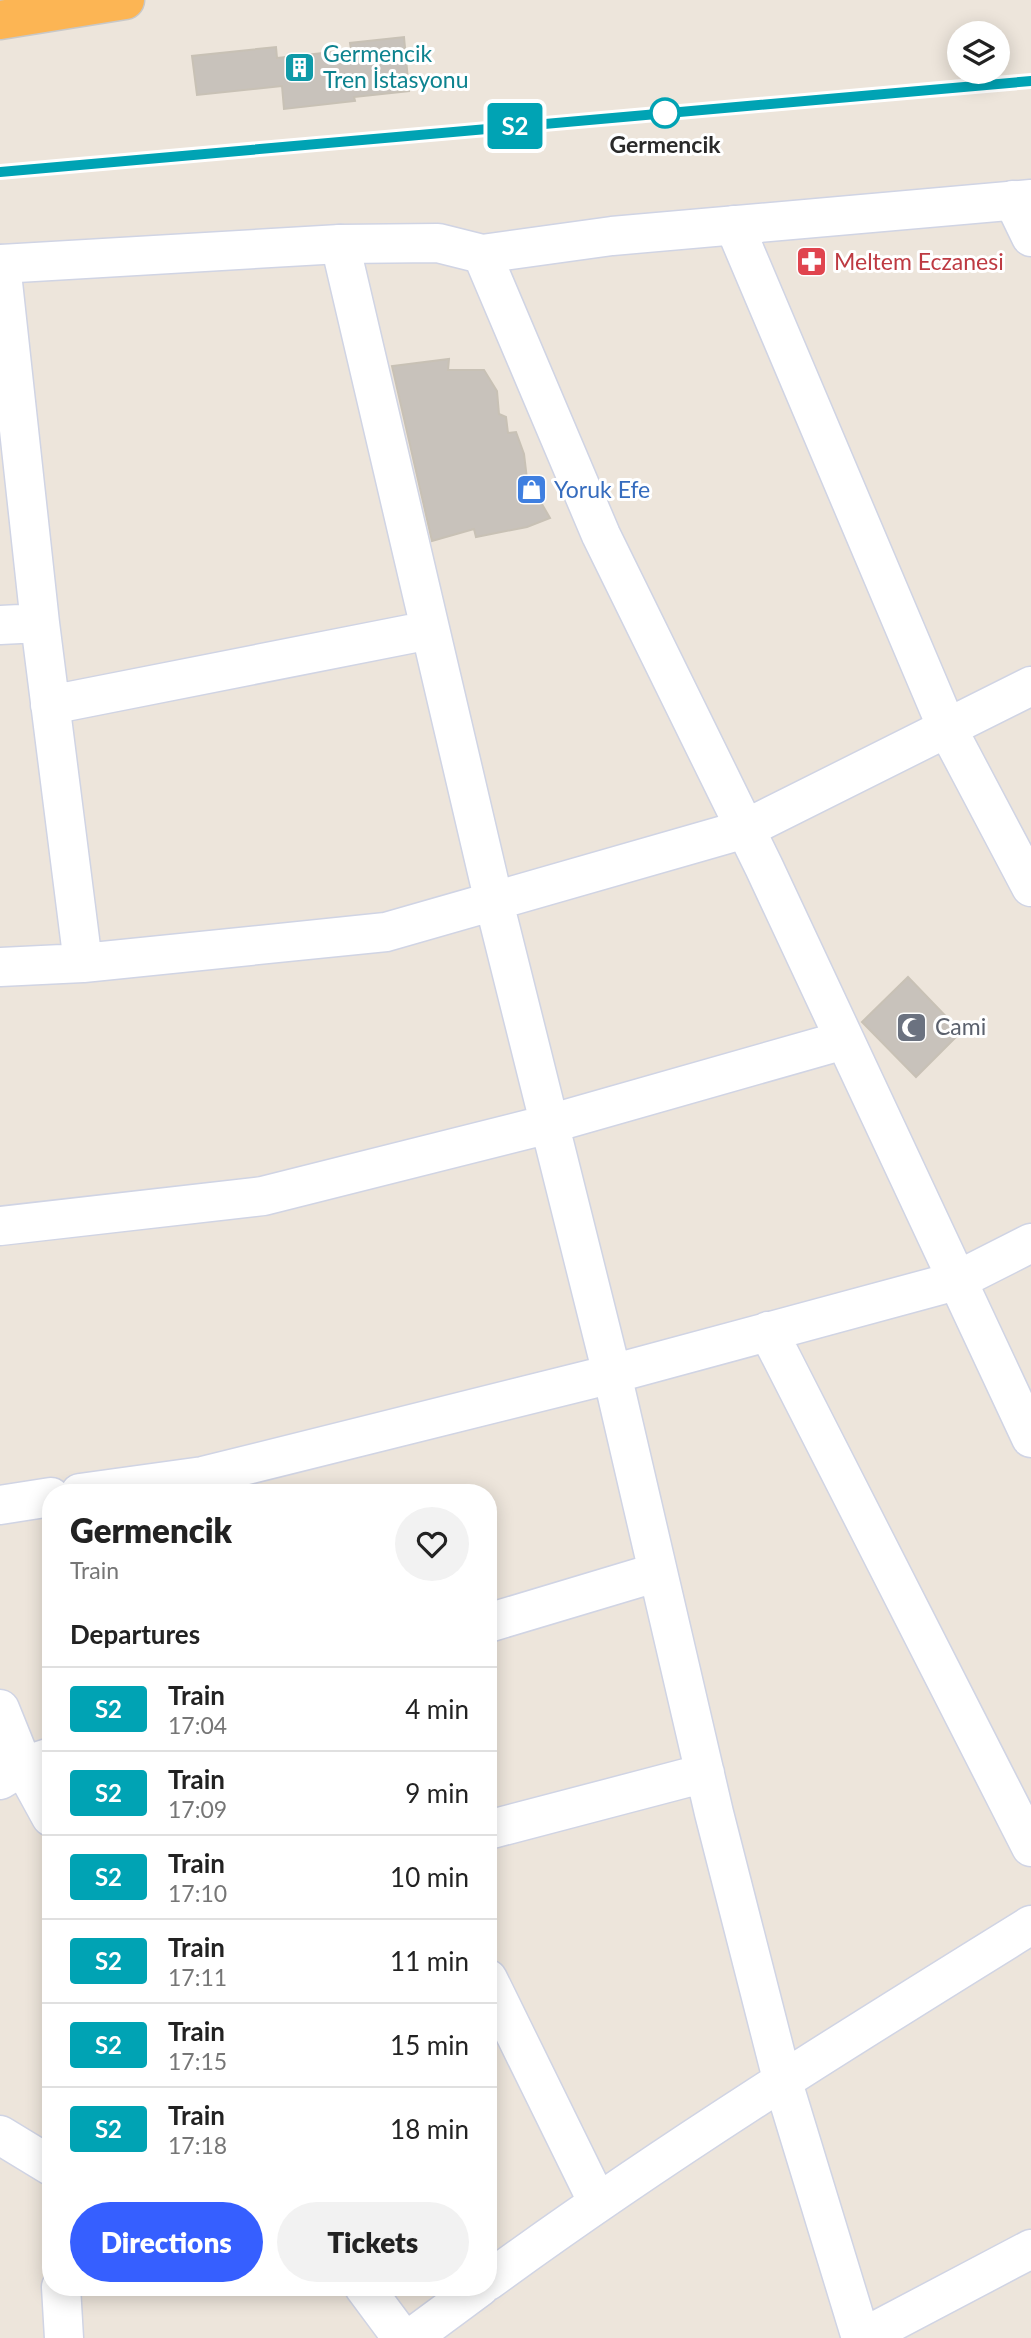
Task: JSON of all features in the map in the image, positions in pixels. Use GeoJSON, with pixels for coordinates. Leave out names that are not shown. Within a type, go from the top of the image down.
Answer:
{"type":"FeatureCollection","features":[{"type":"Feature","properties":{"kind":"highway"},"geometry":{"type":"LineString","coordinates":[[0,20],[125,0]]}},
{"type":"Feature","properties":{"kind":"street"},"geometry":{"type":"LineString","coordinates":[[83,962],[40,623],[1,264],[340,244],[438,243],[482,254],[612,236],[1022,199],[1031,237]]}},
{"type":"Feature","properties":{"kind":"street"},"geometry":{"type":"LineString","coordinates":[[734,225],[947,728],[1031,887]]}},
{"type":"Feature","properties":{"kind":"street"},"geometry":{"type":"LineString","coordinates":[[340,244],[494,902],[612,1374],[705,1773],[782,2079],[862,2338],[1031,2249]]}},
{"type":"Feature","properties":{"kind":"street"},"geometry":{"type":"LineString","coordinates":[[482,254],[601,535],[746,829],[1031,1438]]}},
{"type":"Feature","properties":{"kind":"street"},"geometry":{"type":"LineString","coordinates":[[0,625],[40,623]]}},
{"type":"Feature","properties":{"kind":"street"},"geometry":{"type":"LineString","coordinates":[[50,705],[430,629]]}},
{"type":"Feature","properties":{"kind":"street"},"geometry":{"type":"LineString","coordinates":[[0,967],[83,962],[386,932],[746,829],[1031,686]]}},
{"type":"Feature","properties":{"kind":"street"},"geometry":{"type":"LineString","coordinates":[[0,1226],[263,1196],[549,1124],[844,1040]]}},
{"type":"Feature","properties":{"kind":"street"},"geometry":{"type":"LineString","coordinates":[[145,1484],[202,1476],[612,1374],[956,1281],[1031,1243]]}},
{"type":"Feature","properties":{"kind":"street"},"geometry":{"type":"LineString","coordinates":[[768,1331],[1031,1847]]}},
{"type":"Feature","properties":{"kind":"street"},"geometry":{"type":"LineString","coordinates":[[0,1504],[42,1498]]}},
{"type":"Feature","properties":{"kind":"street"},"geometry":{"type":"LineString","coordinates":[[497,1620],[658,1572]]}},
{"type":"Feature","properties":{"kind":"street"},"geometry":{"type":"LineString","coordinates":[[0,1709],[42,1800]]}},
{"type":"Feature","properties":{"kind":"street"},"geometry":{"type":"LineString","coordinates":[[497,1828],[705,1773]]}},
{"type":"Feature","properties":{"kind":"street"},"geometry":{"type":"LineString","coordinates":[[497,2274],[597,2201],[782,2079],[1031,1925]]}},
{"type":"Feature","properties":{"kind":"street"},"geometry":{"type":"LineString","coordinates":[[497,1997],[597,2201]]}},
{"type":"Feature","properties":{"kind":"street"},"geometry":{"type":"LineString","coordinates":[[0,2135],[42,2161]]}},
{"type":"Feature","properties":{"kind":"street"},"geometry":{"type":"LineString","coordinates":[[62,2296],[64,2338]]}},
{"type":"Feature","properties":{"kind":"street"},"geometry":{"type":"LineString","coordinates":[[371,2296],[402,2338]]}},
{"type":"Feature","properties":{"kind":"street"},"geometry":{"type":"LineString","coordinates":[[411,2338],[468,2296]]}},
{"type":"Feature","properties":{"kind":"building","name":"Germencik Tren İstasyonu"},"geometry":{"type":"Polygon","coordinates":[[[404,37],[409,91],[354,97],[355,101],[284,109],[282,86],[197,95],[192,56],[276,47],[277,58],[351,50],[350,43],[404,37]]]}},
{"type":"Feature","properties":{"kind":"building"},"geometry":{"type":"Polygon","coordinates":[[[449,359],[448,370],[484,370],[497,391],[499,414],[506,417],[508,433],[516,432],[524,454],[527,479],[536,479],[539,499],[550,518],[527,527],[476,537],[474,529],[432,541],[392,366],[449,359]]]}},
{"type":"Feature","properties":{"kind":"building","name":"Cami"},"geometry":{"type":"Polygon","coordinates":[[[908,977],[961,1032],[916,1077],[862,1022],[908,977]]]}},
{"type":"Feature","properties":{"kind":"railway"},"geometry":{"type":"LineString","coordinates":[[0,172],[1031,81]]}},
{"type":"Feature","properties":{"kind":"train","name":"S2"},"geometry":{"type":"LineString","coordinates":[[0,172],[1031,81]]}},
{"type":"Feature","properties":{"kind":"place","name":"Germencik Tren İstasyonu"},"geometry":{"type":"Point","coordinates":[300,67]}},
{"type":"Feature","properties":{"kind":"place","name":"Germencik"},"geometry":{"type":"Point","coordinates":[665,113]}},
{"type":"Feature","properties":{"kind":"place","name":"Meltem Eczanesi"},"geometry":{"type":"Point","coordinates":[811,262]}},
{"type":"Feature","properties":{"kind":"place","name":"Yoruk Efe"},"geometry":{"type":"Point","coordinates":[531,490]}},
{"type":"Feature","properties":{"kind":"place","name":"Cami"},"geometry":{"type":"Point","coordinates":[912,1027]}}]}
